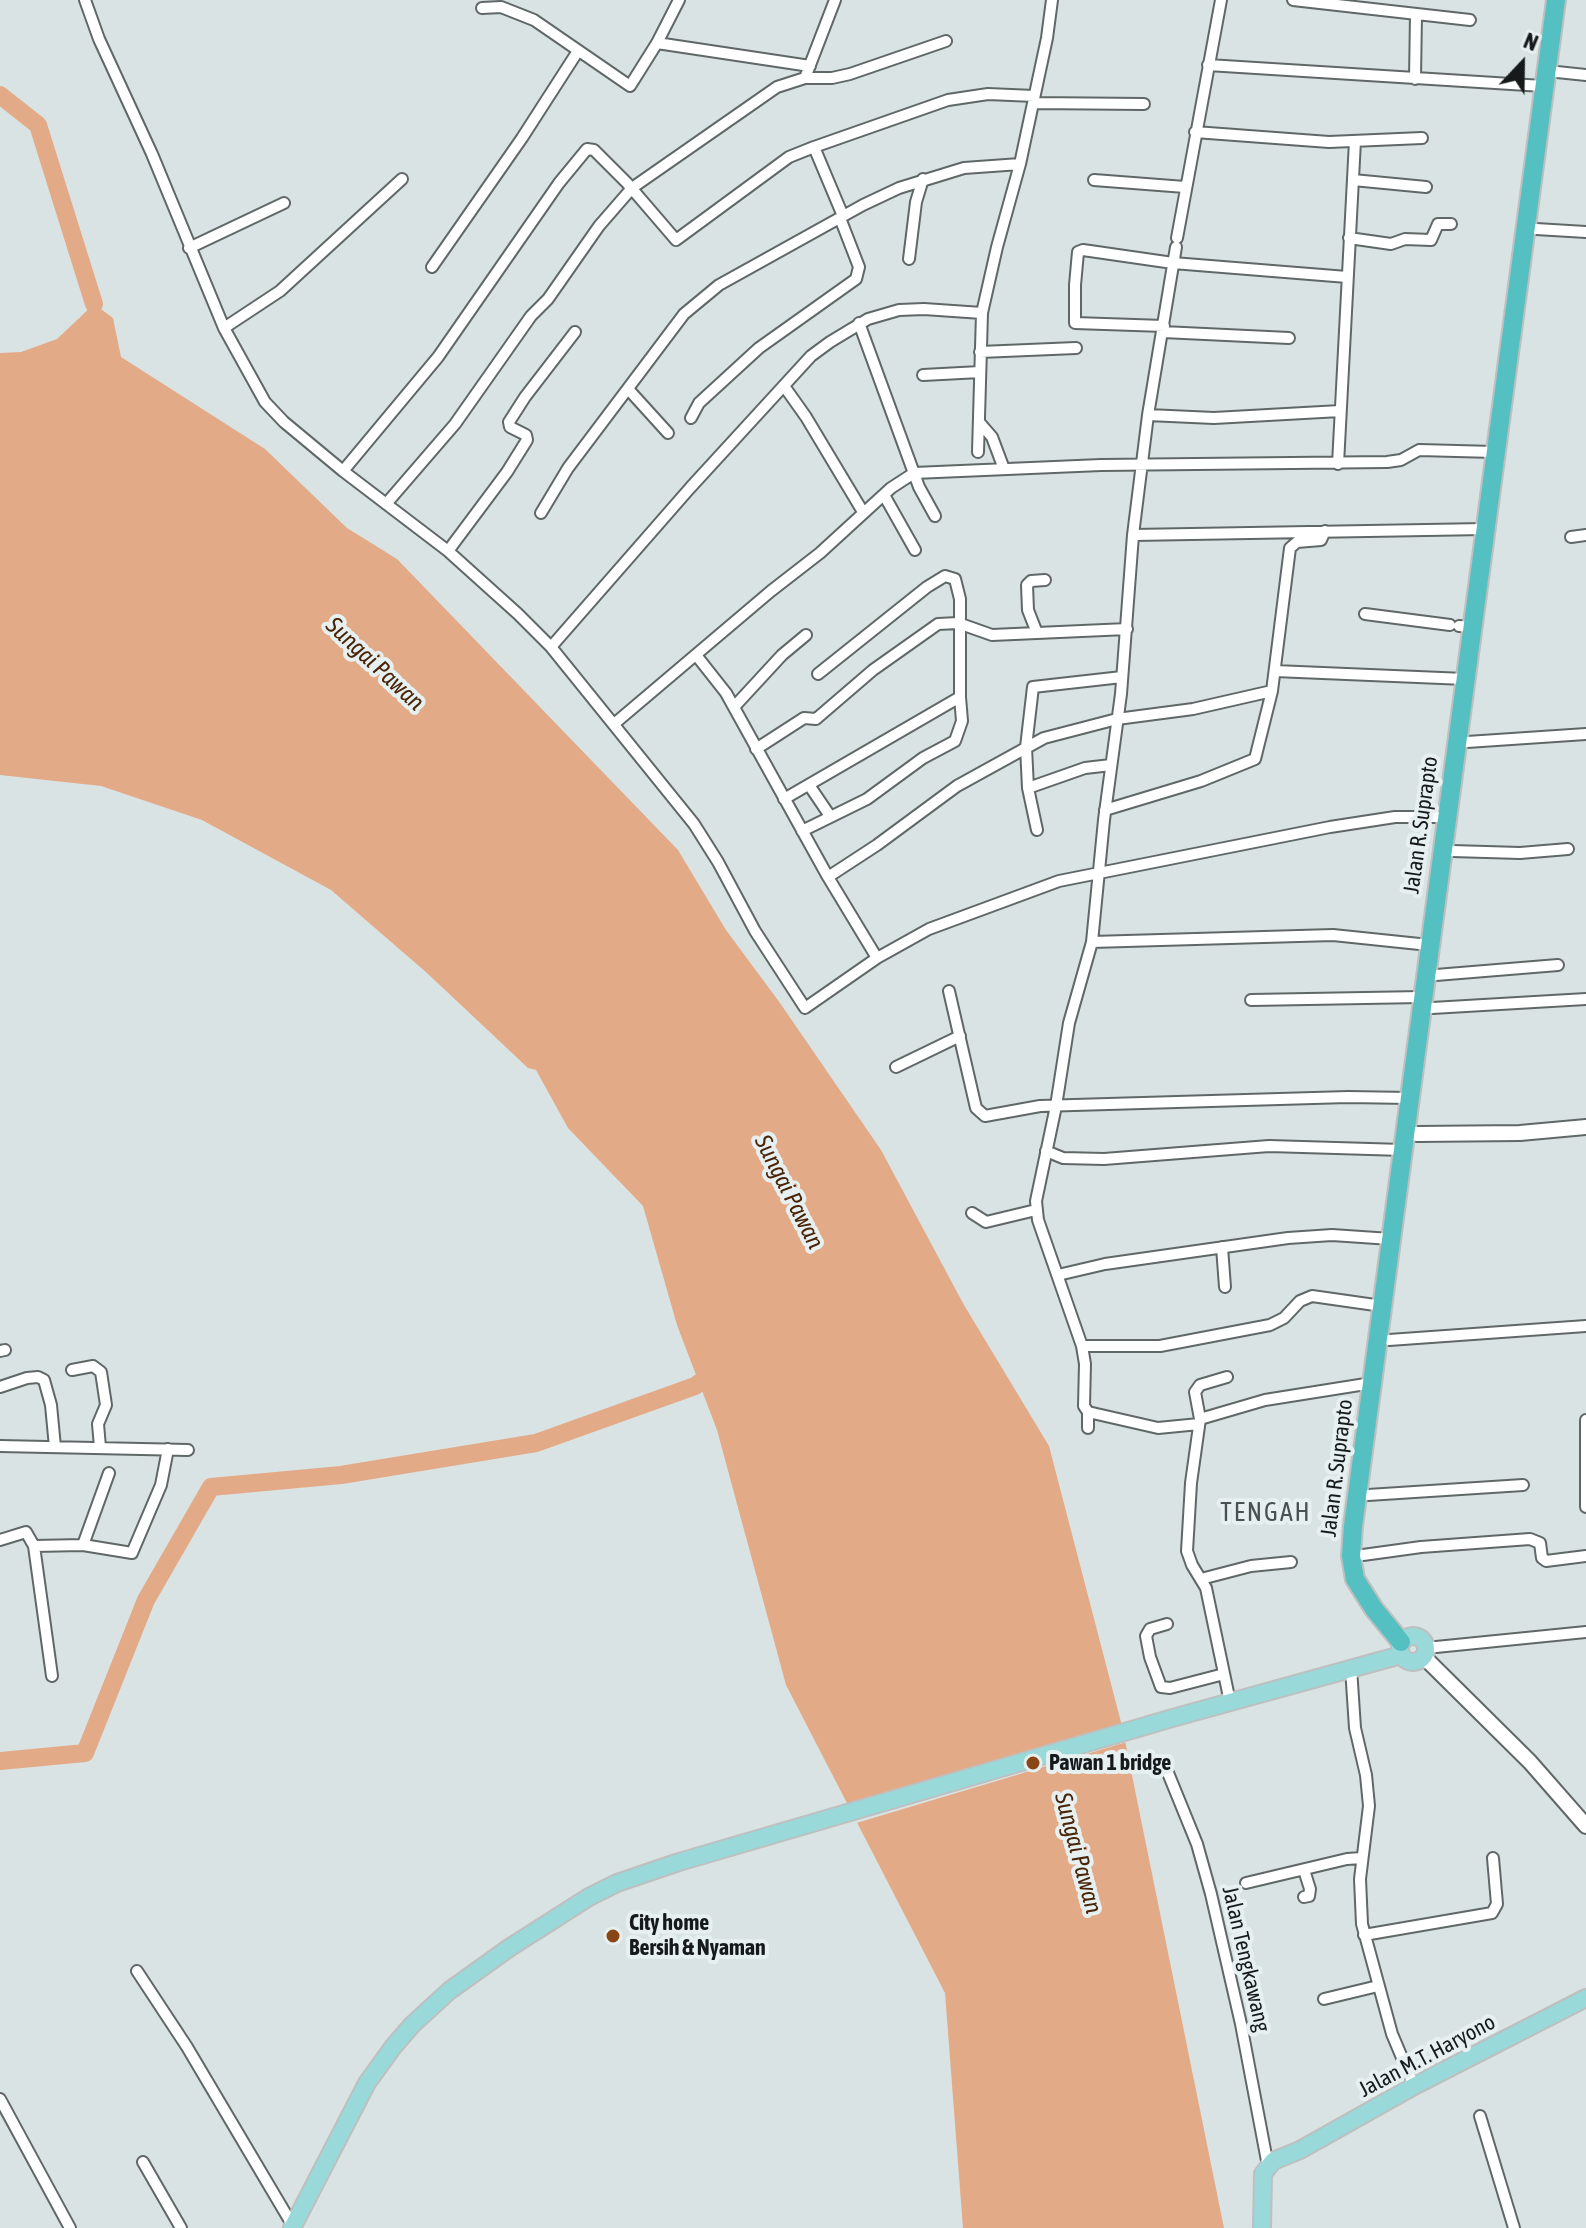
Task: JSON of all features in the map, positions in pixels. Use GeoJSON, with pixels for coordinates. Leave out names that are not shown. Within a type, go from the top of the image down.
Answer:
{"type":"FeatureCollection","features":[{"type":"Feature","properties":{"kind":"highway","name":"Jalan R. Suprapto"},"geometry":{"type":"LineString","coordinates":[[1404,1644],[1361,1590],[1355,1579],[1351,1556],[1382,1306],[1417,1134],[1429,945],[1465,679],[1474,655],[1460,626],[1485,529],[1550,79],[1556,0]]}},
{"type":"Feature","properties":{"kind":"highway","name":"Jalan R. Suprapto"},"geometry":{"type":"LineString","coordinates":[[1550,79],[1567,0]]}},
{"type":"Feature","properties":{"kind":"highway","name":"Jalan R. Suprapto"},"geometry":{"type":"LineString","coordinates":[[1404,1644],[1365,1568],[1363,1555],[1368,1495],[1389,1340],[1393,1251],[1403,1150],[1426,1011],[1436,975],[1467,742],[1474,655],[1536,229],[1532,204]]}},
{"type":"Feature","properties":{"kind":"main road"},"geometry":{"type":"LineString","coordinates":[[293,2227],[346,2121],[379,2064],[412,2025],[449,1991],[566,1912],[617,1883],[679,1862],[1351,1668],[1404,1644],[1423,1640],[1425,1652],[1412,1662],[1404,1644]]}},
{"type":"Feature","properties":{"kind":"main road","name":"Jalan M.T. Haryono"},"geometry":{"type":"LineString","coordinates":[[1277,2162],[1414,2086],[1586,1998]]}},
{"type":"Feature","properties":{"kind":"main road"},"geometry":{"type":"LineString","coordinates":[[1262,2228],[1262,2179],[1277,2162]]}},
{"type":"Feature","properties":{"kind":"main road"},"geometry":{"type":"LineString","coordinates":[[1271,2228],[1271,2181],[1277,2162]]}},
{"type":"Feature","properties":{"kind":"street"},"geometry":{"type":"LineString","coordinates":[[85,0],[224,328],[265,402],[343,471],[448,551],[551,647],[694,824],[755,931],[804,1007],[808,1008],[877,958],[929,929],[1035,888],[1330,827],[1395,817],[1446,817]]}},
{"type":"Feature","properties":{"kind":"street"},"geometry":{"type":"LineString","coordinates":[[482,8],[501,7],[534,20],[630,86],[679,0]]}},
{"type":"Feature","properties":{"kind":"street"},"geometry":{"type":"LineString","coordinates":[[805,78],[835,0]]}},
{"type":"Feature","properties":{"kind":"street"},"geometry":{"type":"LineString","coordinates":[[978,461],[982,313],[1020,164],[1052,0]]}},
{"type":"Feature","properties":{"kind":"street"},"geometry":{"type":"LineString","coordinates":[[1088,1428],[1082,1346],[1036,1210],[1069,1023],[1092,942],[1148,415],[1185,187],[1221,0]]}},
{"type":"Feature","properties":{"kind":"street"},"geometry":{"type":"LineString","coordinates":[[1293,0],[1470,20]]}},
{"type":"Feature","properties":{"kind":"street"},"geometry":{"type":"LineString","coordinates":[[1415,79],[1416,14]]}},
{"type":"Feature","properties":{"kind":"street"},"geometry":{"type":"LineString","coordinates":[[386,504],[455,424],[531,316],[548,299],[583,247],[632,188],[777,87],[805,78],[850,74],[946,41]]}},
{"type":"Feature","properties":{"kind":"street"},"geometry":{"type":"LineString","coordinates":[[657,43],[810,66]]}},
{"type":"Feature","properties":{"kind":"street"},"geometry":{"type":"LineString","coordinates":[[432,267],[578,51]]}},
{"type":"Feature","properties":{"kind":"street"},"geometry":{"type":"LineString","coordinates":[[1208,65],[1415,79],[1550,79],[1586,75]]}},
{"type":"Feature","properties":{"kind":"street"},"geometry":{"type":"LineString","coordinates":[[343,471],[438,357],[583,151],[594,150],[632,188],[672,238],[679,240],[789,157],[948,100],[988,94],[1034,100],[1144,104]]}},
{"type":"Feature","properties":{"kind":"street"},"geometry":{"type":"LineString","coordinates":[[1195,132],[1355,141],[1422,138]]}},
{"type":"Feature","properties":{"kind":"street"},"geometry":{"type":"LineString","coordinates":[[1338,464],[1355,141]]}},
{"type":"Feature","properties":{"kind":"street"},"geometry":{"type":"LineString","coordinates":[[691,418],[699,403],[759,348],[856,279],[859,267],[814,147]]}},
{"type":"Feature","properties":{"kind":"street"},"geometry":{"type":"LineString","coordinates":[[541,513],[568,468],[684,314],[719,285],[842,217],[923,179],[964,168],[1020,164]]}},
{"type":"Feature","properties":{"kind":"street"},"geometry":{"type":"LineString","coordinates":[[224,328],[280,291],[402,179]]}},
{"type":"Feature","properties":{"kind":"street"},"geometry":{"type":"LineString","coordinates":[[909,259],[916,202],[923,179]]}},
{"type":"Feature","properties":{"kind":"street"},"geometry":{"type":"LineString","coordinates":[[1094,180],[1185,187]]}},
{"type":"Feature","properties":{"kind":"street"},"geometry":{"type":"LineString","coordinates":[[1353,180],[1426,187]]}},
{"type":"Feature","properties":{"kind":"street"},"geometry":{"type":"LineString","coordinates":[[189,248],[284,203]]}},
{"type":"Feature","properties":{"kind":"street"},"geometry":{"type":"LineString","coordinates":[[1349,238],[1391,244],[1405,239],[1431,240],[1438,224],[1451,224]]}},
{"type":"Feature","properties":{"kind":"street"},"geometry":{"type":"LineString","coordinates":[[1536,229],[1586,232]]}},
{"type":"Feature","properties":{"kind":"street"},"geometry":{"type":"LineString","coordinates":[[1289,338],[1075,323],[1076,256],[1083,250],[1173,263],[1347,277]]}},
{"type":"Feature","properties":{"kind":"street"},"geometry":{"type":"LineString","coordinates":[[551,647],[652,530],[811,356],[859,323],[899,310],[982,313]]}},
{"type":"Feature","properties":{"kind":"street"},"geometry":{"type":"LineString","coordinates":[[859,323],[919,487],[935,516]]}},
{"type":"Feature","properties":{"kind":"street"},"geometry":{"type":"LineString","coordinates":[[448,551],[527,440],[526,435],[510,427],[509,422],[575,332]]}},
{"type":"Feature","properties":{"kind":"street"},"geometry":{"type":"LineString","coordinates":[[980,352],[1076,348]]}},
{"type":"Feature","properties":{"kind":"street"},"geometry":{"type":"LineString","coordinates":[[923,375],[980,372]]}},
{"type":"Feature","properties":{"kind":"street"},"geometry":{"type":"LineString","coordinates":[[784,386],[863,512]]}},
{"type":"Feature","properties":{"kind":"street"},"geometry":{"type":"LineString","coordinates":[[629,390],[668,433]]}},
{"type":"Feature","properties":{"kind":"street"},"geometry":{"type":"LineString","coordinates":[[1148,415],[1214,418],[1340,411]]}},
{"type":"Feature","properties":{"kind":"street"},"geometry":{"type":"LineString","coordinates":[[979,422],[992,437],[1004,469]]}},
{"type":"Feature","properties":{"kind":"street"},"geometry":{"type":"LineString","coordinates":[[614,724],[829,545],[863,512],[914,473],[978,461],[1004,469],[1101,465],[1338,464],[1401,460],[1419,450],[1494,452]]}},
{"type":"Feature","properties":{"kind":"street"},"geometry":{"type":"LineString","coordinates":[[884,495],[915,550]]}},
{"type":"Feature","properties":{"kind":"street"},"geometry":{"type":"LineString","coordinates":[[1133,535],[1485,529]]}},
{"type":"Feature","properties":{"kind":"street"},"geometry":{"type":"LineString","coordinates":[[1105,810],[1201,781],[1255,759],[1272,691],[1290,548],[1297,542],[1319,540],[1325,531]]}},
{"type":"Feature","properties":{"kind":"street"},"geometry":{"type":"LineString","coordinates":[[1571,537],[1586,535]]}},
{"type":"Feature","properties":{"kind":"street"},"geometry":{"type":"LineString","coordinates":[[802,831],[867,799],[923,758],[955,741],[961,727],[958,588],[955,579],[948,576],[898,608],[818,674]]}},
{"type":"Feature","properties":{"kind":"street"},"geometry":{"type":"LineString","coordinates":[[1037,633],[1028,610],[1027,585],[1031,581],[1045,580]]}},
{"type":"Feature","properties":{"kind":"street"},"geometry":{"type":"LineString","coordinates":[[1365,614],[1460,626]]}},
{"type":"Feature","properties":{"kind":"street"},"geometry":{"type":"LineString","coordinates":[[756,749],[804,718],[816,719],[873,670],[926,631],[945,622],[958,623],[992,635],[1127,629]]}},
{"type":"Feature","properties":{"kind":"street"},"geometry":{"type":"LineString","coordinates":[[734,707],[782,655],[806,635]]}},
{"type":"Feature","properties":{"kind":"street"},"geometry":{"type":"LineString","coordinates":[[696,655],[726,693],[828,877],[877,958]]}},
{"type":"Feature","properties":{"kind":"street"},"geometry":{"type":"LineString","coordinates":[[1275,671],[1465,679]]}},
{"type":"Feature","properties":{"kind":"street"},"geometry":{"type":"LineString","coordinates":[[1037,830],[1028,788],[1026,747],[1031,691],[1035,685],[1122,677]]}},
{"type":"Feature","properties":{"kind":"street"},"geometry":{"type":"LineString","coordinates":[[828,877],[957,786],[1044,738],[1117,719],[1185,710],[1272,691]]}},
{"type":"Feature","properties":{"kind":"street"},"geometry":{"type":"LineString","coordinates":[[784,799],[960,697]]}},
{"type":"Feature","properties":{"kind":"street"},"geometry":{"type":"LineString","coordinates":[[1467,742],[1586,734]]}},
{"type":"Feature","properties":{"kind":"street"},"geometry":{"type":"LineString","coordinates":[[1028,788],[1063,774],[1111,765]]}},
{"type":"Feature","properties":{"kind":"street"},"geometry":{"type":"LineString","coordinates":[[809,785],[830,816]]}},
{"type":"Feature","properties":{"kind":"street"},"geometry":{"type":"LineString","coordinates":[[1452,851],[1520,853],[1568,849]]}},
{"type":"Feature","properties":{"kind":"street"},"geometry":{"type":"LineString","coordinates":[[1092,942],[1333,935],[1429,945]]}},
{"type":"Feature","properties":{"kind":"street"},"geometry":{"type":"LineString","coordinates":[[1436,975],[1558,965]]}},
{"type":"Feature","properties":{"kind":"street"},"geometry":{"type":"LineString","coordinates":[[949,991],[976,1108],[981,1114],[1056,1106],[1348,1097],[1410,1098]]}},
{"type":"Feature","properties":{"kind":"street"},"geometry":{"type":"LineString","coordinates":[[1251,1000],[1426,1011],[1586,999]]}},
{"type":"Feature","properties":{"kind":"street"},"geometry":{"type":"LineString","coordinates":[[896,1067],[960,1036]]}},
{"type":"Feature","properties":{"kind":"street"},"geometry":{"type":"LineString","coordinates":[[1417,1134],[1520,1133],[1586,1127]]}},
{"type":"Feature","properties":{"kind":"street"},"geometry":{"type":"LineString","coordinates":[[1046,1151],[1063,1158],[1104,1159],[1269,1146],[1403,1150]]}},
{"type":"Feature","properties":{"kind":"street"},"geometry":{"type":"LineString","coordinates":[[972,1213],[986,1222],[1036,1210]]}},
{"type":"Feature","properties":{"kind":"street"},"geometry":{"type":"LineString","coordinates":[[1058,1275],[1105,1264],[1309,1236],[1393,1251]]}},
{"type":"Feature","properties":{"kind":"street"},"geometry":{"type":"LineString","coordinates":[[1222,1247],[1225,1287]]}},
{"type":"Feature","properties":{"kind":"street"},"geometry":{"type":"LineString","coordinates":[[1082,1346],[1160,1346],[1270,1325],[1284,1318],[1300,1301],[1312,1296],[1382,1306]]}},
{"type":"Feature","properties":{"kind":"street"},"geometry":{"type":"LineString","coordinates":[[1389,1340],[1586,1326]]}},
{"type":"Feature","properties":{"kind":"street"},"geometry":{"type":"LineString","coordinates":[[72,1370],[93,1366],[101,1372],[106,1406],[98,1424],[100,1447]]}},
{"type":"Feature","properties":{"kind":"street"},"geometry":{"type":"LineString","coordinates":[[1227,1377],[1196,1389],[1200,1422],[1191,1483],[1187,1551],[1206,1588],[1230,1702]]}},
{"type":"Feature","properties":{"kind":"street"},"geometry":{"type":"LineString","coordinates":[[0,1387],[27,1378],[44,1380],[51,1405],[55,1447]]}},
{"type":"Feature","properties":{"kind":"street"},"geometry":{"type":"LineString","coordinates":[[1088,1412],[1158,1428],[1200,1422],[1265,1400],[1372,1383]]}},
{"type":"Feature","properties":{"kind":"street"},"geometry":{"type":"LineString","coordinates":[[1586,1420],[1586,1507]]}},
{"type":"Feature","properties":{"kind":"street"},"geometry":{"type":"LineString","coordinates":[[0,1446],[188,1450]]}},
{"type":"Feature","properties":{"kind":"street"},"geometry":{"type":"LineString","coordinates":[[34,1546],[83,1545],[109,1551],[133,1551],[161,1485],[168,1449]]}},
{"type":"Feature","properties":{"kind":"street"},"geometry":{"type":"LineString","coordinates":[[83,1545],[109,1473]]}},
{"type":"Feature","properties":{"kind":"street"},"geometry":{"type":"LineString","coordinates":[[1368,1495],[1523,1485]]}},
{"type":"Feature","properties":{"kind":"street"},"geometry":{"type":"LineString","coordinates":[[0,1540],[26,1532],[34,1546],[52,1676]]}},
{"type":"Feature","properties":{"kind":"street"},"geometry":{"type":"LineString","coordinates":[[1363,1555],[1421,1547],[1530,1539],[1540,1543],[1542,1558],[1546,1561],[1586,1556]]}},
{"type":"Feature","properties":{"kind":"street"},"geometry":{"type":"LineString","coordinates":[[1201,1579],[1251,1566],[1291,1562]]}},
{"type":"Feature","properties":{"kind":"street"},"geometry":{"type":"LineString","coordinates":[[1167,1624],[1150,1629],[1146,1636],[1161,1687],[1170,1688],[1224,1674]]}},
{"type":"Feature","properties":{"kind":"street"},"geometry":{"type":"LineString","coordinates":[[1425,1652],[1586,1632]]}},
{"type":"Feature","properties":{"kind":"street"},"geometry":{"type":"LineString","coordinates":[[1425,1652],[1586,1826]]}},
{"type":"Feature","properties":{"kind":"street"},"geometry":{"type":"LineString","coordinates":[[1351,1668],[1355,1728],[1366,1775],[1369,1806],[1360,1895],[1364,1935],[1392,2034],[1414,2086]]}},
{"type":"Feature","properties":{"kind":"street","name":"Jalan Tengkawang"},"geometry":{"type":"LineString","coordinates":[[1166,1768],[1197,1844],[1277,2162]]}},
{"type":"Feature","properties":{"kind":"street"},"geometry":{"type":"LineString","coordinates":[[1246,1883],[1362,1858]]}},
{"type":"Feature","properties":{"kind":"street"},"geometry":{"type":"LineString","coordinates":[[1364,1935],[1492,1913],[1497,1904],[1493,1858]]}},
{"type":"Feature","properties":{"kind":"street"},"geometry":{"type":"LineString","coordinates":[[1304,1870],[1310,1889],[1309,1896],[1304,1897]]}},
{"type":"Feature","properties":{"kind":"street"},"geometry":{"type":"LineString","coordinates":[[137,1971],[187,2047],[293,2227]]}},
{"type":"Feature","properties":{"kind":"street"},"geometry":{"type":"LineString","coordinates":[[1324,1999],[1378,1986]]}},
{"type":"Feature","properties":{"kind":"street"},"geometry":{"type":"LineString","coordinates":[[0,2099],[70,2228]]}},
{"type":"Feature","properties":{"kind":"street"},"geometry":{"type":"LineString","coordinates":[[1480,2116],[1514,2228]]}},
{"type":"Feature","properties":{"kind":"street"},"geometry":{"type":"LineString","coordinates":[[143,2162],[181,2228]]}},
{"type":"Feature","properties":{"kind":"water","name":"Sungai Pawan"},"geometry":{"type":"Polygon","coordinates":[[[94,304],[113,318],[121,357],[265,449],[347,528],[397,559],[678,850],[726,930],[881,1150],[964,1305],[1049,1446],[1122,1726],[1224,2228],[963,2228],[945,1993],[786,1685],[717,1430],[677,1325],[643,1206],[568,1128],[536,1070],[528,1068],[427,973],[331,890],[202,820],[101,786],[0,775],[0,353],[21,352],[57,339],[94,304]]]}},
{"type":"Feature","properties":{"kind":"pier"},"geometry":{"type":"Polygon","coordinates":[[[1127,1727],[1130,1741],[853,1824],[847,1811],[1127,1727]]]}},
{"type":"Feature","properties":{"kind":"waterway"},"geometry":{"type":"LineString","coordinates":[[0,95],[38,125],[94,304]]}},
{"type":"Feature","properties":{"kind":"waterway"},"geometry":{"type":"LineString","coordinates":[[0,1761],[85,1753],[146,1600],[211,1487],[341,1475],[536,1443],[695,1386],[717,1370]]}},
{"type":"Feature","properties":{"kind":"place","name":"Pawan 1 bridge"},"geometry":{"type":"Point","coordinates":[1033,1763]}},
{"type":"Feature","properties":{"kind":"place","name":"City home Bersih & Nyaman"},"geometry":{"type":"Point","coordinates":[613,1936]}},
{"type":"Feature","properties":{"kind":"district","name":"TENGAH"},"geometry":{"type":"Point","coordinates":[1266,1513]}}]}
